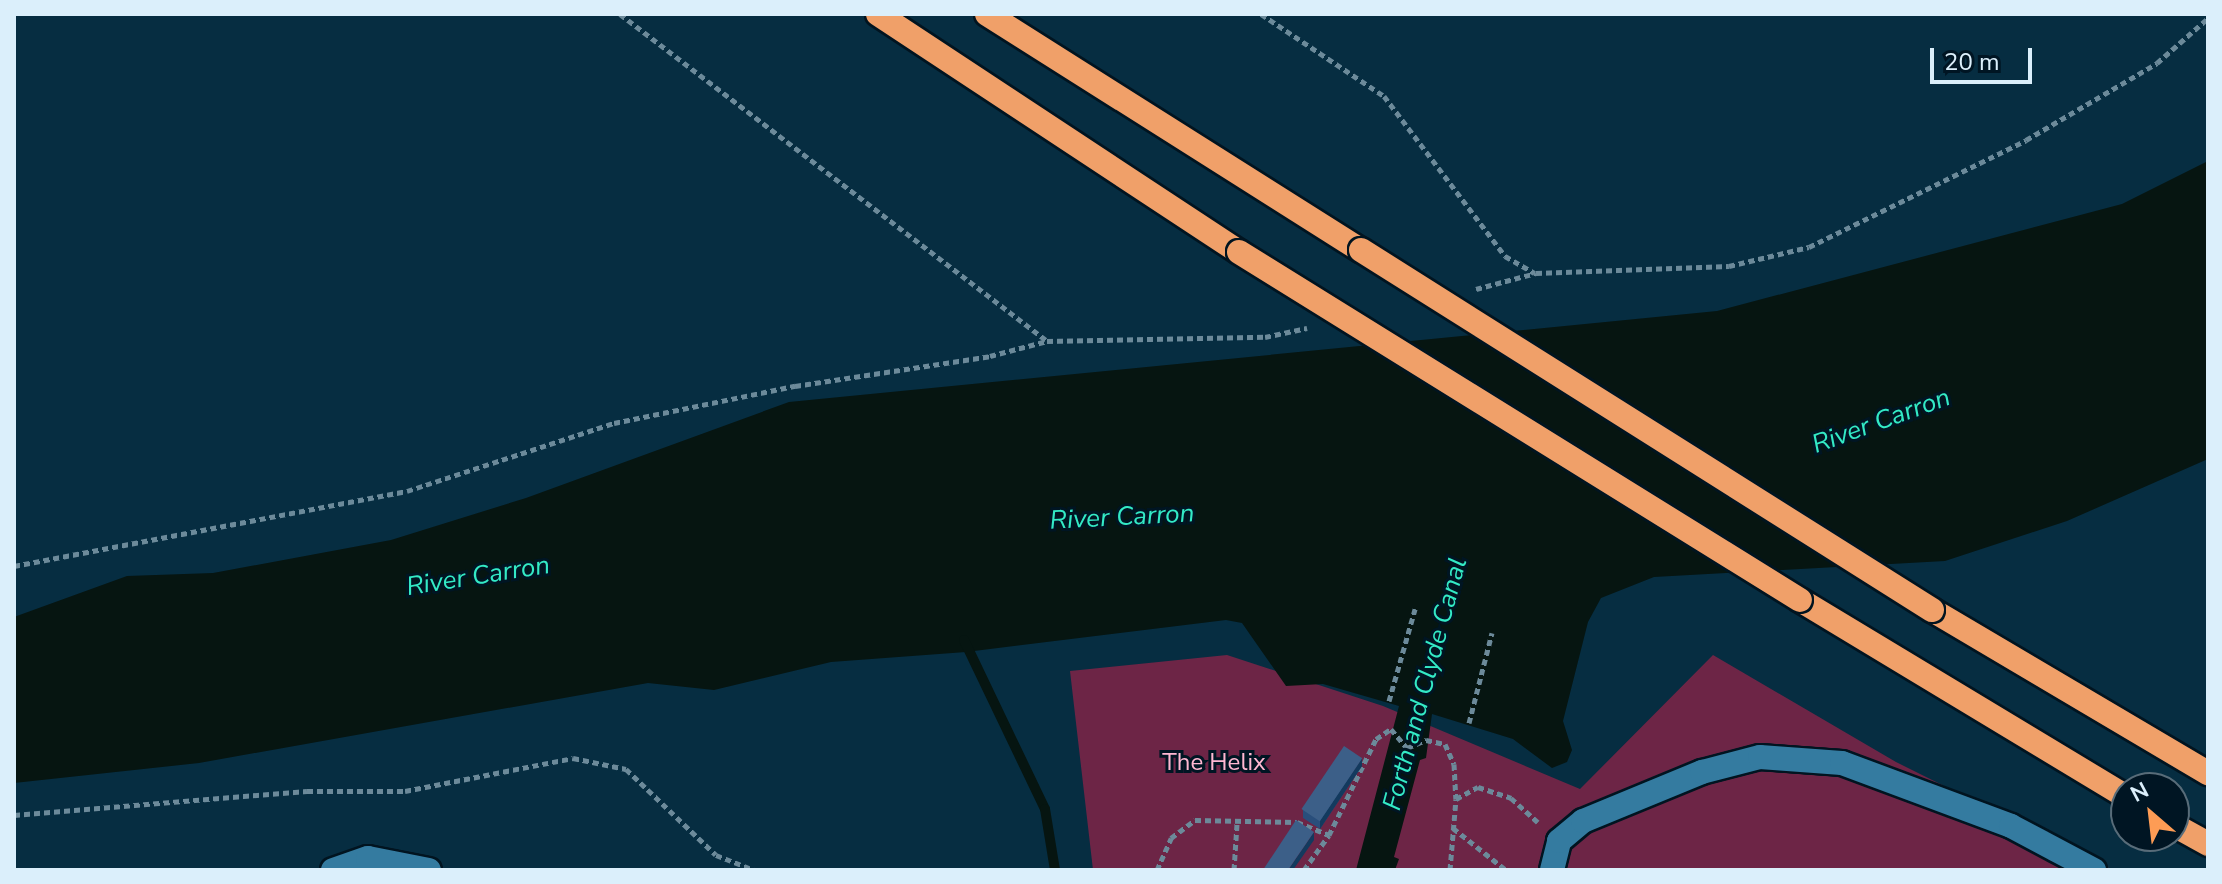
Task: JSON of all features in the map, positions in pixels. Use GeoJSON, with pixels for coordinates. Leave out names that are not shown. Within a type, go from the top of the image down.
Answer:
{"type":"FeatureCollection","features":[{"type":"Feature","properties":{"kind":"highway"},"geometry":{"type":"LineString","coordinates":[[878,14],[1239,252],[1800,600],[2110,787]]}},
{"type":"Feature","properties":{"kind":"highway"},"geometry":{"type":"LineString","coordinates":[[987,14],[1932,610],[2208,773]]}},
{"type":"Feature","properties":{"kind":"highway"},"geometry":{"type":"LineString","coordinates":[[2190,834],[2208,844]]}},
{"type":"Feature","properties":{"kind":"lane"},"geometry":{"type":"LineString","coordinates":[[1552,870],[1559,841],[1583,821],[1702,772],[1760,757],[1842,763],[2011,826],[2094,870]]}},
{"type":"Feature","properties":{"kind":"lane"},"geometry":{"type":"LineString","coordinates":[[333,870],[368,858],[429,870]]}},
{"type":"Feature","properties":{"kind":"path"},"geometry":{"type":"LineString","coordinates":[[14,566],[407,491],[614,423],[795,386],[990,356],[1047,341],[620,14]]}},
{"type":"Feature","properties":{"kind":"path"},"geometry":{"type":"LineString","coordinates":[[1261,14],[1384,96],[1505,256],[1536,273],[1729,266],[1809,247],[2026,140],[2157,63],[2208,18]]}},
{"type":"Feature","properties":{"kind":"path"},"geometry":{"type":"LineString","coordinates":[[1389,701],[1415,609]]}},
{"type":"Feature","properties":{"kind":"path"},"geometry":{"type":"LineString","coordinates":[[1469,723],[1492,633]]}},
{"type":"Feature","properties":{"kind":"path"},"geometry":{"type":"LineString","coordinates":[[1304,870],[1329,835],[1376,739],[1391,729],[1407,748],[1426,740],[1445,744],[1454,764],[1456,799],[1450,870]]}},
{"type":"Feature","properties":{"kind":"path"},"geometry":{"type":"LineString","coordinates":[[14,815],[307,791],[405,791],[573,758],[626,769],[716,855],[754,870]]}},
{"type":"Feature","properties":{"kind":"path"},"geometry":{"type":"LineString","coordinates":[[1456,799],[1478,787],[1511,798],[1559,841]]}},
{"type":"Feature","properties":{"kind":"path"},"geometry":{"type":"LineString","coordinates":[[1157,870],[1171,838],[1195,820],[1297,822],[1329,835]]}},
{"type":"Feature","properties":{"kind":"path"},"geometry":{"type":"LineString","coordinates":[[1234,870],[1237,823]]}},
{"type":"Feature","properties":{"kind":"path"},"geometry":{"type":"LineString","coordinates":[[1452,827],[1506,870]]}},
{"type":"Feature","properties":{"kind":"green space","name":"The Helix"},"geometry":{"type":"Polygon","coordinates":[[[1227,655],[1383,706],[1580,789],[1713,655],[1896,762],[2113,870],[1093,870],[1070,671],[1227,655]]]}},
{"type":"Feature","properties":{"kind":"water"},"geometry":{"type":"Polygon","coordinates":[[[2208,161],[2208,459],[2067,521],[1945,561],[1654,577],[1601,598],[1588,622],[1563,721],[1572,750],[1567,762],[1552,768],[1513,739],[1432,714],[1426,758],[1420,760],[1394,857],[1399,859],[1395,870],[1356,870],[1399,706],[1323,684],[1286,686],[1242,623],[1226,620],[966,652],[831,662],[714,690],[648,683],[199,763],[14,783],[14,617],[127,576],[213,573],[391,540],[526,498],[789,402],[1717,311],[2122,204],[2208,161]]]}},
{"type":"Feature","properties":{"kind":"building"},"geometry":{"type":"Polygon","coordinates":[[[1344,746],[1362,758],[1320,821],[1302,809],[1344,746]]]}},
{"type":"Feature","properties":{"kind":"building"},"geometry":{"type":"Polygon","coordinates":[[[1296,820],[1314,832],[1288,870],[1263,870],[1296,820]]]}},
{"type":"Feature","properties":{"kind":"waterway"},"geometry":{"type":"LineString","coordinates":[[964,640],[1045,809],[1055,870]]}},
{"type":"Feature","properties":{"kind":"water label","name":"River Carron"},"geometry":{"type":"Point","coordinates":[1881,421]}},
{"type":"Feature","properties":{"kind":"water label","name":"River Carron"},"geometry":{"type":"Point","coordinates":[1122,517]}},
{"type":"Feature","properties":{"kind":"water label","name":"River Carron"},"geometry":{"type":"Point","coordinates":[478,576]}},
{"type":"Feature","properties":{"kind":"water label","name":"Forth and Clyde Canal"},"geometry":{"type":"Point","coordinates":[1425,684]}}]}
